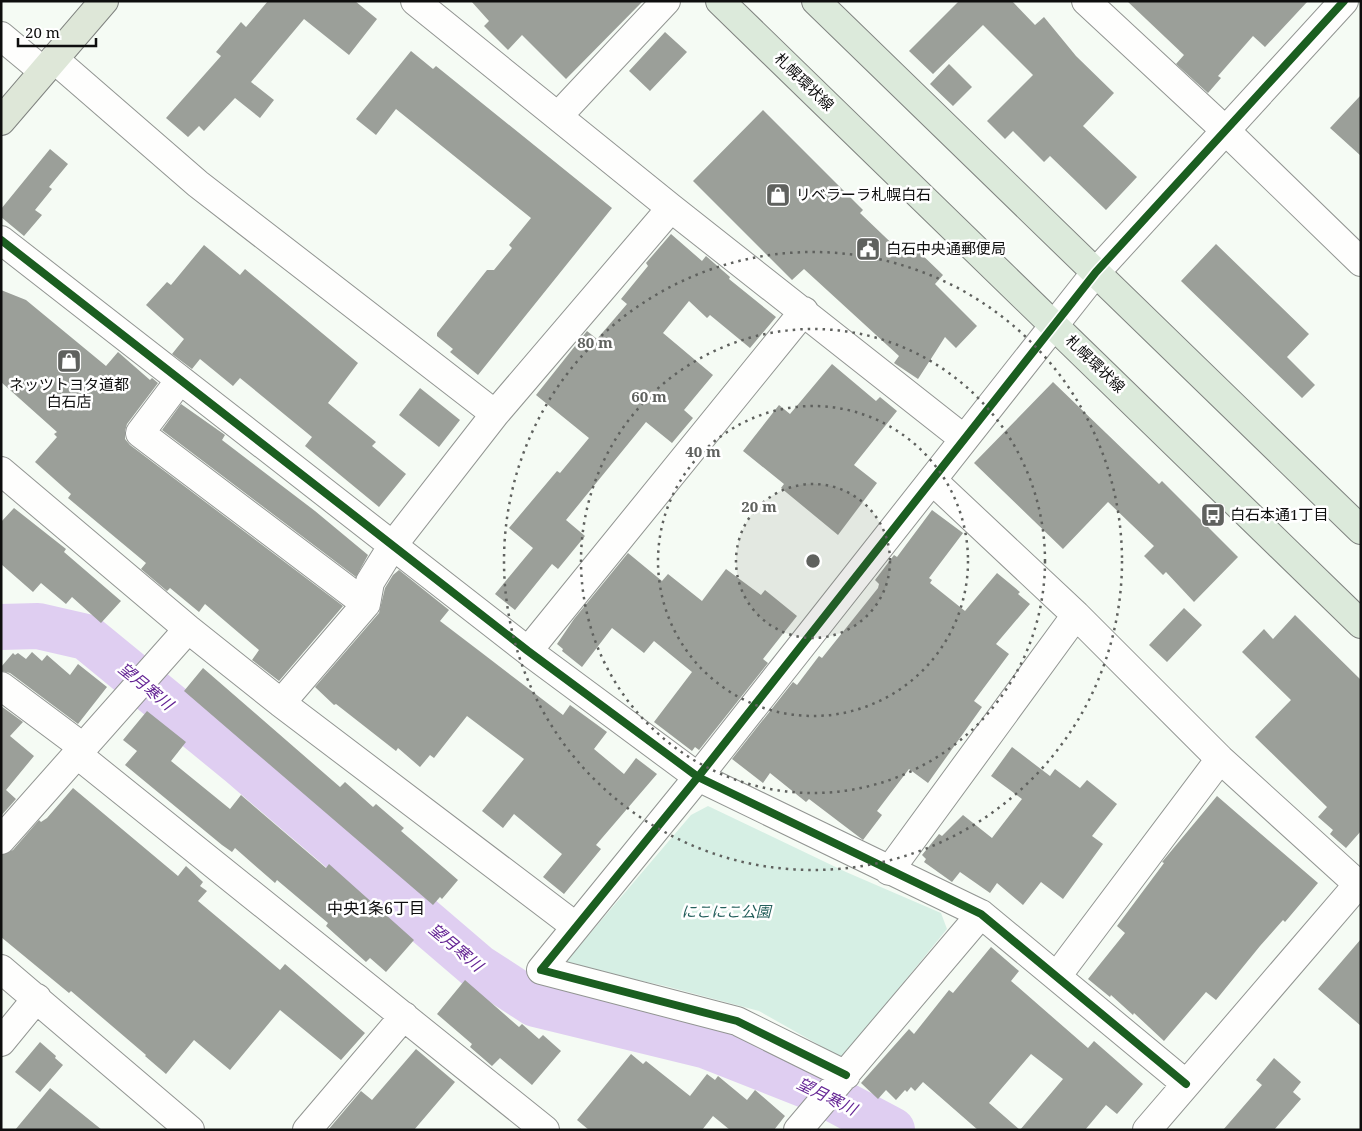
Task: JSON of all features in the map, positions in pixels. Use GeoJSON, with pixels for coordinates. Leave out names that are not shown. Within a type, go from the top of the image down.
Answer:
{"type":"FeatureCollection","features":[{"type":"Feature","properties":{"kind":"highway"},"geometry":{"type":"LineString","coordinates":[[1,122],[104,1]]}},
{"type":"Feature","properties":{"kind":"main road","name":"札幌環状線"},"geometry":{"type":"LineString","coordinates":[[720,1],[1361,624]]}},
{"type":"Feature","properties":{"kind":"main road"},"geometry":{"type":"LineString","coordinates":[[816,1],[1361,530]]}},
{"type":"Feature","properties":{"kind":"street"},"geometry":{"type":"LineString","coordinates":[[415,1],[559,115],[671,208],[964,439]]}},
{"type":"Feature","properties":{"kind":"street"},"geometry":{"type":"LineString","coordinates":[[559,115],[666,1]]}},
{"type":"Feature","properties":{"kind":"street"},"geometry":{"type":"LineString","coordinates":[[1086,1],[1226,131],[1361,262]]}},
{"type":"Feature","properties":{"kind":"street"},"geometry":{"type":"LineString","coordinates":[[840,1080],[737,1021],[541,970],[698,777],[1053,324],[1096,272],[1344,1]]}},
{"type":"Feature","properties":{"kind":"street"},"geometry":{"type":"LineString","coordinates":[[1,36],[48,65],[495,414]]}},
{"type":"Feature","properties":{"kind":"street"},"geometry":{"type":"LineString","coordinates":[[281,703],[366,604],[370,582],[393,545],[495,414],[671,208]]}},
{"type":"Feature","properties":{"kind":"street"},"geometry":{"type":"LineString","coordinates":[[1,240],[528,651],[698,777],[889,871],[982,914],[1186,1084]]}},
{"type":"Feature","properties":{"kind":"street"},"geometry":{"type":"LineString","coordinates":[[528,651],[804,311]]}},
{"type":"Feature","properties":{"kind":"street"},"geometry":{"type":"LineString","coordinates":[[180,380],[140,434],[366,604]]}},
{"type":"Feature","properties":{"kind":"street"},"geometry":{"type":"LineString","coordinates":[[1,472],[188,629],[281,703],[575,926]]}},
{"type":"Feature","properties":{"kind":"street"},"geometry":{"type":"LineString","coordinates":[[932,480],[1076,615],[1220,759],[1360,884],[1147,1130]]}},
{"type":"Feature","properties":{"kind":"street"},"geometry":{"type":"LineString","coordinates":[[889,871],[1076,615]]}},
{"type":"Feature","properties":{"kind":"street"},"geometry":{"type":"LineString","coordinates":[[1,840],[188,629]]}},
{"type":"Feature","properties":{"kind":"street"},"geometry":{"type":"LineString","coordinates":[[1,686],[544,1130]]}},
{"type":"Feature","properties":{"kind":"street"},"geometry":{"type":"LineString","coordinates":[[1057,976],[1220,759]]}},
{"type":"Feature","properties":{"kind":"street"},"geometry":{"type":"LineString","coordinates":[[798,1130],[982,914]]}},
{"type":"Feature","properties":{"kind":"street"},"geometry":{"type":"LineString","coordinates":[[1,968],[183,1128]]}},
{"type":"Feature","properties":{"kind":"street"},"geometry":{"type":"LineString","coordinates":[[1,1042],[37,998]]}},
{"type":"Feature","properties":{"kind":"street"},"geometry":{"type":"LineString","coordinates":[[307,1130],[404,1016]]}},
{"type":"Feature","properties":{"kind":"green space","name":"にこにこ公園"},"geometry":{"type":"Polygon","coordinates":[[[708,806],[846,872],[941,913],[947,929],[842,1058],[759,1011],[665,986],[564,964],[691,815],[708,806]]]}},
{"type":"Feature","properties":{"kind":"building"},"geometry":{"type":"Polygon","coordinates":[[[268,1],[355,1],[377,19],[349,55],[304,19],[251,82],[274,100],[260,118],[235,98],[204,131],[199,126],[188,137],[166,118],[221,56],[216,52],[241,22],[246,27],[268,1]]]}},
{"type":"Feature","properties":{"kind":"building"},"geometry":{"type":"Polygon","coordinates":[[[471,1],[643,1],[566,79],[522,35],[508,50],[484,26],[489,21],[471,1]]]}},
{"type":"Feature","properties":{"kind":"building"},"geometry":{"type":"Polygon","coordinates":[[[959,1],[1012,1],[1035,25],[1044,17],[1076,56],[1114,93],[1083,126],[1137,177],[1106,210],[1050,156],[1044,162],[1013,131],[1005,139],[987,121],[1033,75],[983,25],[933,74],[909,51],[959,1]]]}},
{"type":"Feature","properties":{"kind":"building"},"geometry":{"type":"Polygon","coordinates":[[[1127,1],[1308,1],[1265,47],[1253,36],[1218,76],[1221,78],[1208,93],[1176,64],[1184,55],[1127,1]]]}},
{"type":"Feature","properties":{"kind":"building"},"geometry":{"type":"Polygon","coordinates":[[[665,32],[687,52],[650,91],[629,71],[665,32]]]}},
{"type":"Feature","properties":{"kind":"building"},"geometry":{"type":"Polygon","coordinates":[[[411,51],[433,69],[436,66],[612,208],[478,375],[450,352],[453,349],[437,336],[437,333],[487,270],[494,270],[512,248],[509,245],[531,218],[396,109],[376,135],[356,119],[411,51]]]}},
{"type":"Feature","properties":{"kind":"building"},"geometry":{"type":"Polygon","coordinates":[[[949,64],[972,87],[953,106],[930,84],[949,64]]]}},
{"type":"Feature","properties":{"kind":"building"},"geometry":{"type":"Polygon","coordinates":[[[1361,95],[1361,156],[1330,128],[1361,95]]]}},
{"type":"Feature","properties":{"kind":"building"},"geometry":{"type":"Polygon","coordinates":[[[763,110],[863,210],[860,213],[906,257],[915,248],[943,275],[935,284],[977,326],[956,348],[945,337],[918,379],[894,363],[899,356],[804,269],[792,280],[693,181],[763,110]]]}},
{"type":"Feature","properties":{"kind":"building"},"geometry":{"type":"Polygon","coordinates":[[[50,149],[68,164],[49,187],[52,189],[35,210],[42,215],[24,236],[1,217],[1,209],[50,149]]]}},
{"type":"Feature","properties":{"kind":"building"},"geometry":{"type":"Polygon","coordinates":[[[671,234],[702,261],[706,256],[730,277],[729,279],[776,317],[750,348],[710,315],[707,318],[689,301],[663,333],[713,375],[684,410],[693,418],[672,443],[646,422],[566,520],[585,536],[558,569],[552,564],[515,610],[495,594],[533,548],[509,528],[557,471],[560,473],[589,438],[536,395],[587,331],[597,339],[627,304],[621,299],[648,266],[646,263],[671,234]]]}},
{"type":"Feature","properties":{"kind":"building"},"geometry":{"type":"Polygon","coordinates":[[[1216,244],[1309,334],[1287,357],[1315,385],[1302,398],[1181,281],[1216,244]]]}},
{"type":"Feature","properties":{"kind":"building"},"geometry":{"type":"Polygon","coordinates":[[[204,245],[240,275],[245,269],[358,363],[328,403],[376,442],[372,446],[406,474],[379,507],[305,446],[312,437],[240,378],[233,386],[200,359],[192,369],[172,354],[184,339],[146,305],[167,282],[171,285],[204,245]]]}},
{"type":"Feature","properties":{"kind":"building"},"geometry":{"type":"Polygon","coordinates":[[[1,290],[26,300],[106,366],[118,352],[150,380],[152,378],[158,383],[127,424],[125,439],[130,445],[343,606],[279,681],[252,660],[259,650],[205,604],[199,612],[170,588],[167,591],[141,569],[146,563],[68,498],[71,494],[35,462],[57,437],[54,434],[57,432],[1,382],[1,290]]]}},
{"type":"Feature","properties":{"kind":"building"},"geometry":{"type":"Polygon","coordinates":[[[832,364],[876,401],[880,397],[897,411],[854,465],[877,483],[838,535],[781,488],[784,484],[743,451],[779,405],[790,414],[832,364]]]}},
{"type":"Feature","properties":{"kind":"building"},"geometry":{"type":"Polygon","coordinates":[[[1053,382],[1159,484],[1162,481],[1238,557],[1194,602],[1166,572],[1163,575],[1144,556],[1154,546],[1108,502],[1063,549],[974,463],[1053,382]]]}},
{"type":"Feature","properties":{"kind":"building"},"geometry":{"type":"Polygon","coordinates":[[[420,388],[460,420],[439,447],[399,415],[420,388]]]}},
{"type":"Feature","properties":{"kind":"building"},"geometry":{"type":"Polygon","coordinates":[[[181,404],[225,435],[222,440],[315,511],[368,555],[356,577],[162,430],[181,404]]]}},
{"type":"Feature","properties":{"kind":"building"},"geometry":{"type":"Polygon","coordinates":[[[14,508],[66,549],[64,552],[121,601],[101,623],[72,597],[66,604],[41,583],[33,592],[1,564],[1,522],[14,508]]]}},
{"type":"Feature","properties":{"kind":"building"},"geometry":{"type":"Polygon","coordinates":[[[932,510],[963,533],[929,578],[932,580],[930,583],[965,611],[997,573],[1020,592],[1018,594],[1030,604],[996,644],[1009,654],[974,701],[982,707],[928,783],[909,769],[877,811],[882,815],[863,840],[809,799],[806,802],[770,773],[763,783],[732,759],[793,682],[797,685],[819,656],[822,658],[878,588],[879,584],[875,580],[894,555],[897,557],[932,510]]]}},
{"type":"Feature","properties":{"kind":"building"},"geometry":{"type":"Polygon","coordinates":[[[628,553],[662,581],[668,574],[702,601],[726,569],[761,595],[765,590],[797,616],[763,659],[768,663],[699,750],[695,747],[692,751],[654,722],[692,672],[654,641],[644,653],[612,628],[582,667],[562,651],[563,649],[557,644],[574,619],[628,553]]]}},
{"type":"Feature","properties":{"kind":"building"},"geometry":{"type":"Polygon","coordinates":[[[399,570],[449,610],[440,621],[563,715],[570,705],[607,732],[594,749],[624,774],[636,758],[657,774],[596,845],[601,849],[564,894],[543,877],[562,854],[514,814],[503,828],[482,811],[524,759],[467,716],[434,758],[430,755],[420,767],[398,748],[396,751],[336,704],[334,705],[315,687],[379,613],[385,588],[393,575],[399,570]]]}},
{"type":"Feature","properties":{"kind":"building"},"geometry":{"type":"Polygon","coordinates":[[[1184,608],[1202,625],[1167,662],[1149,645],[1184,608]]]}},
{"type":"Feature","properties":{"kind":"building"},"geometry":{"type":"Polygon","coordinates":[[[1295,615],[1361,680],[1361,831],[1346,848],[1330,834],[1333,830],[1318,817],[1327,807],[1255,737],[1291,700],[1242,652],[1264,629],[1273,639],[1295,615]]]}},
{"type":"Feature","properties":{"kind":"building"},"geometry":{"type":"Polygon","coordinates":[[[32,652],[42,661],[47,655],[70,675],[78,664],[107,687],[78,724],[10,673],[1,671],[1,667],[13,653],[15,655],[18,653],[26,659],[32,652]]]}},
{"type":"Feature","properties":{"kind":"building"},"geometry":{"type":"Polygon","coordinates":[[[203,668],[340,787],[345,782],[373,807],[376,804],[404,828],[401,831],[458,880],[442,899],[440,897],[433,905],[184,691],[203,668]]]}},
{"type":"Feature","properties":{"kind":"building"},"geometry":{"type":"Polygon","coordinates":[[[1,706],[23,722],[10,736],[34,756],[6,790],[16,799],[1,816],[1,706]]]}},
{"type":"Feature","properties":{"kind":"building"},"geometry":{"type":"Polygon","coordinates":[[[147,711],[186,742],[171,761],[230,809],[241,795],[326,868],[329,864],[414,940],[386,972],[370,958],[366,962],[326,926],[328,923],[277,880],[275,883],[235,848],[232,852],[222,845],[125,765],[137,751],[123,740],[147,711]]]}},
{"type":"Feature","properties":{"kind":"building"},"geometry":{"type":"Polygon","coordinates":[[[1012,747],[1050,776],[1055,769],[1080,788],[1087,780],[1117,804],[1092,836],[1103,844],[1063,899],[1041,882],[1023,905],[997,883],[990,893],[960,872],[952,882],[924,862],[926,859],[922,855],[939,834],[942,836],[963,815],[992,838],[1022,799],[991,776],[1012,747]]]}},
{"type":"Feature","properties":{"kind":"building"},"geometry":{"type":"Polygon","coordinates":[[[73,788],[178,876],[186,866],[203,882],[200,886],[207,891],[198,901],[280,970],[285,964],[365,1033],[341,1060],[280,1010],[230,1070],[194,1040],[166,1074],[71,991],[69,993],[1,937],[1,855],[13,850],[39,820],[41,822],[47,818],[73,788]]]}},
{"type":"Feature","properties":{"kind":"building"},"geometry":{"type":"Polygon","coordinates":[[[1217,796],[1318,883],[1285,922],[1283,920],[1260,946],[1216,1000],[1206,992],[1164,1041],[1134,1013],[1133,1015],[1111,995],[1110,997],[1088,979],[1125,933],[1117,926],[1164,863],[1162,862],[1217,796]]]}},
{"type":"Feature","properties":{"kind":"building"},"geometry":{"type":"Polygon","coordinates":[[[1361,939],[1361,1026],[1318,989],[1361,939]]]}},
{"type":"Feature","properties":{"kind":"building"},"geometry":{"type":"Polygon","coordinates":[[[991,947],[1019,971],[1011,981],[1088,1048],[1094,1041],[1143,1084],[1117,1114],[1106,1105],[1085,1130],[1020,1130],[978,1130],[923,1082],[915,1091],[911,1087],[907,1092],[905,1090],[896,1100],[886,1090],[878,1099],[861,1083],[909,1029],[914,1034],[949,990],[953,993],[991,947]],[[1031,1054],[989,1103],[1020,1130],[1063,1079],[1031,1054]]]}},
{"type":"Feature","properties":{"kind":"building"},"geometry":{"type":"Polygon","coordinates":[[[465,980],[519,1027],[522,1024],[539,1039],[543,1035],[561,1051],[532,1085],[500,1058],[492,1066],[470,1047],[472,1044],[437,1014],[465,980]]]}},
{"type":"Feature","properties":{"kind":"building"},"geometry":{"type":"Polygon","coordinates":[[[40,1042],[63,1065],[40,1092],[15,1072],[40,1042]]]}},
{"type":"Feature","properties":{"kind":"building"},"geometry":{"type":"Polygon","coordinates":[[[416,1049],[455,1082],[414,1130],[328,1130],[361,1091],[372,1100],[416,1049]]]}},
{"type":"Feature","properties":{"kind":"building"},"geometry":{"type":"Polygon","coordinates":[[[631,1054],[643,1064],[646,1061],[690,1096],[707,1074],[715,1080],[718,1076],[747,1100],[755,1090],[785,1116],[774,1130],[730,1130],[713,1116],[702,1130],[589,1130],[577,1120],[631,1054]]]}},
{"type":"Feature","properties":{"kind":"building"},"geometry":{"type":"Polygon","coordinates":[[[1274,1058],[1301,1082],[1293,1092],[1301,1099],[1274,1130],[1223,1130],[1262,1085],[1256,1080],[1274,1058]]]}},
{"type":"Feature","properties":{"kind":"building"},"geometry":{"type":"Polygon","coordinates":[[[50,1088],[102,1130],[15,1130],[50,1088]]]}},
{"type":"Feature","properties":{"kind":"waterway","name":"望月寒川"},"geometry":{"type":"LineString","coordinates":[[1,627],[38,626],[86,637],[241,764],[478,967],[535,1004],[707,1046],[811,1087],[892,1130]]}},
{"type":"Feature","properties":{"kind":"cycle path"},"geometry":{"type":"LineString","coordinates":[[846,1075],[737,1021],[541,970],[698,777],[1096,272],[1344,1]]}},
{"type":"Feature","properties":{"kind":"cycle path"},"geometry":{"type":"LineString","coordinates":[[1,240],[528,651],[698,777],[981,914],[1186,1084]]}},
{"type":"Feature","properties":{"kind":"place","name":"リベラーラ札幌白石"},"geometry":{"type":"Point","coordinates":[778,195]}},
{"type":"Feature","properties":{"kind":"place","name":"白石中央通郵便局"},"geometry":{"type":"Point","coordinates":[868,249]}},
{"type":"Feature","properties":{"kind":"place","name":"ネッツトヨタ道都 白石店"},"geometry":{"type":"Point","coordinates":[69,361]}},
{"type":"Feature","properties":{"kind":"place","name":"白石本通1丁目"},"geometry":{"type":"Point","coordinates":[1213,515]}},
{"type":"Feature","properties":{"kind":"district","name":"中央1条6丁目"},"geometry":{"type":"Point","coordinates":[376,908]}}]}
